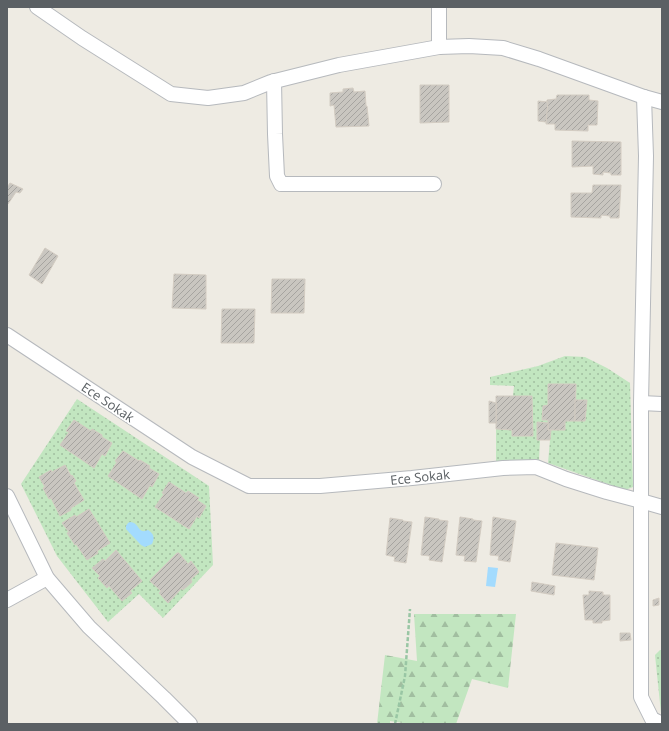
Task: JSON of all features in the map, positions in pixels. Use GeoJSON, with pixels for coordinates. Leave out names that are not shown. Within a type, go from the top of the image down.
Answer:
{"type":"FeatureCollection","features":[{"type":"Feature","properties":{"kind":"street"},"geometry":{"type":"LineString","coordinates":[[37,7],[82,38],[171,94],[208,98],[244,93],[274,81],[339,65],[439,47],[469,46],[503,48],[662,102]]}},
{"type":"Feature","properties":{"kind":"street"},"geometry":{"type":"LineString","coordinates":[[439,7],[439,47]]}},
{"type":"Feature","properties":{"kind":"street"},"geometry":{"type":"LineString","coordinates":[[274,81],[277,176],[281,184],[434,184]]}},
{"type":"Feature","properties":{"kind":"street"},"geometry":{"type":"LineString","coordinates":[[644,97],[646,156],[641,403],[641,697],[652,719],[662,724]]}},
{"type":"Feature","properties":{"kind":"street","name":"Ece Sokak"},"geometry":{"type":"LineString","coordinates":[[7,335],[192,457],[249,486],[320,486],[502,468],[536,468],[607,492],[662,507]]}},
{"type":"Feature","properties":{"kind":"street"},"geometry":{"type":"LineString","coordinates":[[641,403],[662,404]]}},
{"type":"Feature","properties":{"kind":"street"},"geometry":{"type":"LineString","coordinates":[[7,496],[47,578],[89,627],[190,724]]}},
{"type":"Feature","properties":{"kind":"street"},"geometry":{"type":"LineString","coordinates":[[7,600],[47,578]]}},
{"type":"Feature","properties":{"kind":"path"},"geometry":{"type":"LineString","coordinates":[[395,724],[405,676],[410,609]]}},
{"type":"Feature","properties":{"kind":"green space"},"geometry":{"type":"Polygon","coordinates":[[[565,356],[585,357],[607,368],[630,383],[633,487],[625,490],[548,463],[550,440],[540,440],[539,461],[496,463],[496,396],[513,396],[514,386],[490,385],[490,377],[538,366],[565,356]]]}},
{"type":"Feature","properties":{"kind":"green space"},"geometry":{"type":"Polygon","coordinates":[[[77,399],[209,486],[213,565],[163,618],[139,594],[108,622],[57,556],[21,484],[77,399]]]}},
{"type":"Feature","properties":{"kind":"green space"},"geometry":{"type":"Polygon","coordinates":[[[414,614],[516,614],[508,688],[472,679],[456,724],[409,724],[390,721],[390,724],[377,724],[385,655],[417,661],[414,614]]]}},
{"type":"Feature","properties":{"kind":"green space"},"geometry":{"type":"Polygon","coordinates":[[[662,650],[661,713],[655,655],[662,650]]]}},
{"type":"Feature","properties":{"kind":"water"},"geometry":{"type":"Polygon","coordinates":[[[130,522],[135,524],[142,531],[148,530],[152,533],[154,538],[152,544],[145,547],[141,545],[126,529],[126,526],[130,522]]]}},
{"type":"Feature","properties":{"kind":"water"},"geometry":{"type":"Polygon","coordinates":[[[488,567],[498,568],[495,587],[486,586],[488,567]]]}},
{"type":"Feature","properties":{"kind":"building"},"geometry":{"type":"Polygon","coordinates":[[[420,85],[449,85],[449,122],[420,123],[420,85]]]}},
{"type":"Feature","properties":{"kind":"building"},"geometry":{"type":"Polygon","coordinates":[[[353,88],[354,92],[365,91],[369,126],[336,127],[334,105],[330,106],[330,93],[343,92],[343,89],[353,88]]]}},
{"type":"Feature","properties":{"kind":"building"},"geometry":{"type":"Polygon","coordinates":[[[557,95],[589,95],[589,100],[598,101],[597,125],[588,125],[588,131],[555,130],[555,124],[546,124],[547,100],[556,99],[557,95]]]}},
{"type":"Feature","properties":{"kind":"building"},"geometry":{"type":"Polygon","coordinates":[[[538,101],[548,102],[546,122],[538,121],[538,101]]]}},
{"type":"Feature","properties":{"kind":"building"},"geometry":{"type":"Polygon","coordinates":[[[572,141],[621,142],[621,175],[611,175],[611,173],[603,172],[603,175],[593,174],[593,166],[572,167],[572,141]]]}},
{"type":"Feature","properties":{"kind":"building"},"geometry":{"type":"Polygon","coordinates":[[[10,183],[23,189],[20,193],[16,192],[7,204],[7,185],[8,186],[10,183]]]}},
{"type":"Feature","properties":{"kind":"building"},"geometry":{"type":"Polygon","coordinates":[[[593,185],[621,185],[619,218],[610,218],[610,216],[601,215],[601,218],[571,217],[571,193],[592,193],[593,185]]]}},
{"type":"Feature","properties":{"kind":"building"},"geometry":{"type":"Polygon","coordinates":[[[45,248],[58,256],[42,284],[29,275],[45,248]]]}},
{"type":"Feature","properties":{"kind":"building"},"geometry":{"type":"Polygon","coordinates":[[[174,274],[206,275],[206,309],[172,308],[174,274]]]}},
{"type":"Feature","properties":{"kind":"building"},"geometry":{"type":"Polygon","coordinates":[[[272,279],[305,279],[304,313],[271,313],[272,279]]]}},
{"type":"Feature","properties":{"kind":"building"},"geometry":{"type":"Polygon","coordinates":[[[222,309],[255,309],[254,343],[221,343],[222,309]]]}},
{"type":"Feature","properties":{"kind":"building"},"geometry":{"type":"Polygon","coordinates":[[[548,384],[576,384],[575,421],[565,421],[565,430],[548,430],[548,420],[542,420],[543,406],[548,405],[548,384]]]}},
{"type":"Feature","properties":{"kind":"building"},"geometry":{"type":"Polygon","coordinates":[[[496,396],[532,396],[533,436],[512,436],[512,430],[496,429],[496,396]]]}},
{"type":"Feature","properties":{"kind":"building"},"geometry":{"type":"Polygon","coordinates":[[[575,400],[587,400],[585,421],[575,421],[575,400]]]}},
{"type":"Feature","properties":{"kind":"building"},"geometry":{"type":"Polygon","coordinates":[[[489,401],[496,403],[496,423],[489,423],[489,401]]]}},
{"type":"Feature","properties":{"kind":"building"},"geometry":{"type":"Polygon","coordinates":[[[74,420],[91,431],[92,429],[102,435],[102,437],[112,443],[105,456],[102,454],[94,468],[60,445],[69,432],[66,431],[74,420]]]}},
{"type":"Feature","properties":{"kind":"building"},"geometry":{"type":"Polygon","coordinates":[[[537,422],[548,423],[548,430],[551,430],[550,440],[537,440],[537,422]]]}},
{"type":"Feature","properties":{"kind":"building"},"geometry":{"type":"Polygon","coordinates":[[[123,451],[150,466],[149,468],[159,474],[152,487],[150,485],[142,499],[108,476],[117,462],[115,461],[123,451]]]}},
{"type":"Feature","properties":{"kind":"building"},"geometry":{"type":"Polygon","coordinates":[[[65,465],[71,476],[72,475],[76,481],[74,483],[84,500],[60,516],[51,498],[49,499],[43,488],[45,487],[39,477],[51,470],[52,472],[65,465]]]}},
{"type":"Feature","properties":{"kind":"building"},"geometry":{"type":"Polygon","coordinates":[[[169,482],[186,493],[188,491],[199,498],[197,500],[206,506],[199,518],[197,516],[189,529],[155,507],[164,494],[162,493],[169,482]]]}},
{"type":"Feature","properties":{"kind":"building"},"geometry":{"type":"Polygon","coordinates":[[[89,509],[110,543],[97,551],[98,553],[87,560],[76,544],[75,545],[67,533],[69,532],[62,523],[89,509]]]}},
{"type":"Feature","properties":{"kind":"building"},"geometry":{"type":"Polygon","coordinates":[[[425,517],[448,521],[442,562],[429,560],[430,556],[421,555],[425,517]]]}},
{"type":"Feature","properties":{"kind":"building"},"geometry":{"type":"Polygon","coordinates":[[[460,517],[482,521],[476,562],[464,561],[465,556],[456,555],[460,517]]]}},
{"type":"Feature","properties":{"kind":"building"},"geometry":{"type":"Polygon","coordinates":[[[493,517],[516,521],[510,562],[498,560],[499,556],[490,555],[493,517]]]}},
{"type":"Feature","properties":{"kind":"building"},"geometry":{"type":"Polygon","coordinates":[[[390,518],[412,522],[406,563],[394,561],[395,557],[386,555],[390,518]]]}},
{"type":"Feature","properties":{"kind":"building"},"geometry":{"type":"Polygon","coordinates":[[[556,543],[598,548],[594,580],[552,575],[556,543]]]}},
{"type":"Feature","properties":{"kind":"building"},"geometry":{"type":"Polygon","coordinates":[[[116,550],[142,581],[130,591],[132,593],[122,601],[109,586],[107,588],[98,578],[100,576],[92,568],[103,559],[105,561],[116,550]]]}},
{"type":"Feature","properties":{"kind":"building"},"geometry":{"type":"Polygon","coordinates":[[[177,553],[179,553],[188,564],[191,561],[199,572],[191,579],[192,582],[183,590],[182,588],[168,603],[159,593],[161,591],[150,581],[177,553]]]}},
{"type":"Feature","properties":{"kind":"building"},"geometry":{"type":"Polygon","coordinates":[[[532,582],[555,586],[554,595],[531,591],[532,582]]]}},
{"type":"Feature","properties":{"kind":"building"},"geometry":{"type":"Polygon","coordinates":[[[589,591],[603,592],[603,595],[610,595],[610,620],[602,621],[602,623],[593,623],[593,620],[585,620],[583,595],[589,595],[589,591]]]}},
{"type":"Feature","properties":{"kind":"building"},"geometry":{"type":"Polygon","coordinates":[[[659,598],[659,605],[653,606],[653,600],[659,598]]]}},
{"type":"Feature","properties":{"kind":"building"},"geometry":{"type":"Polygon","coordinates":[[[620,633],[630,633],[631,640],[620,641],[620,633]]]}}]}
